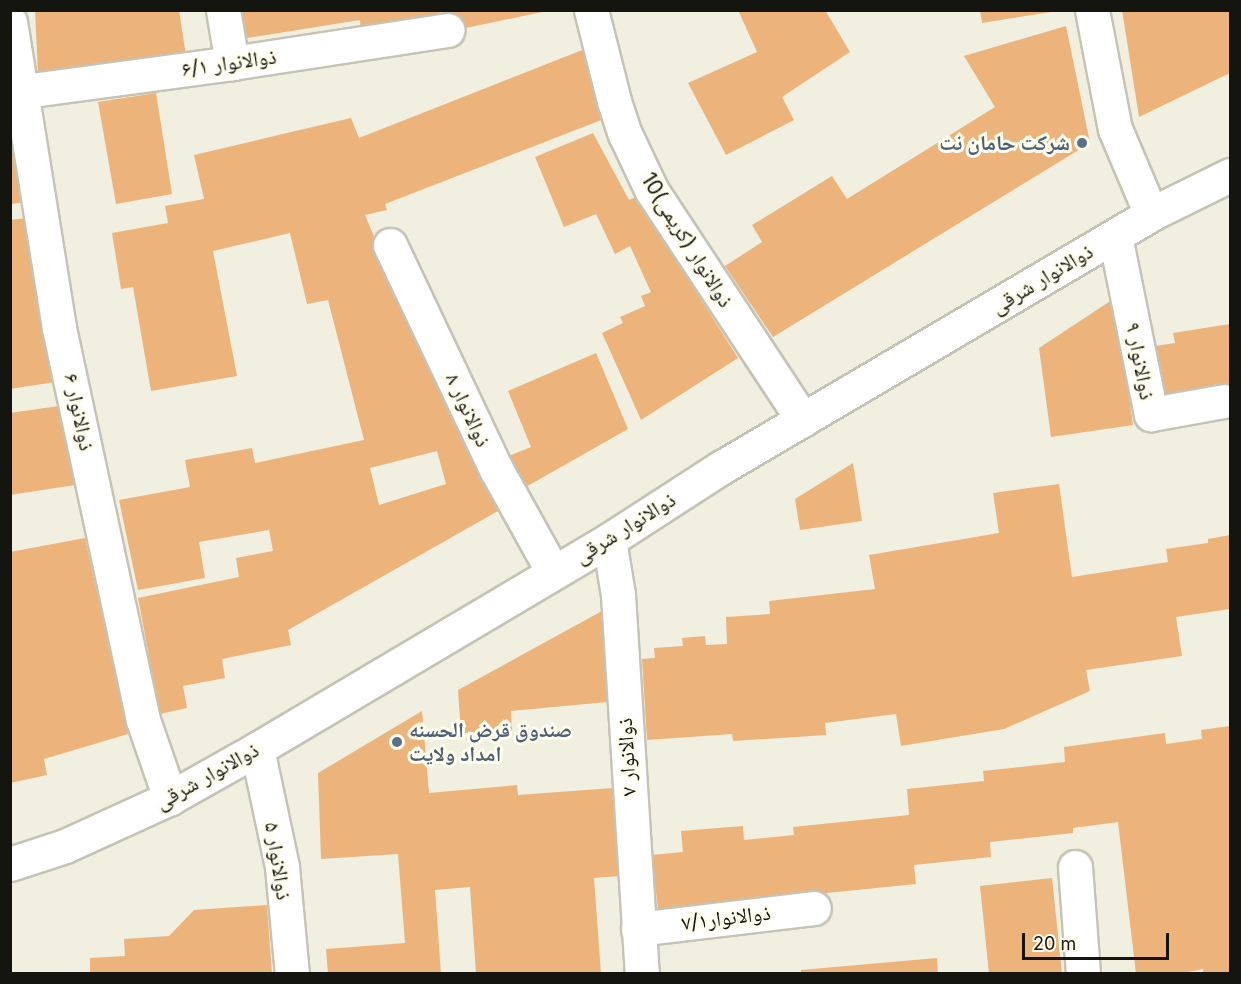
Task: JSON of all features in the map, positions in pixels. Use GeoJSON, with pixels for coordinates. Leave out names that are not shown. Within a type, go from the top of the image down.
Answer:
{"type":"FeatureCollection","features":[{"type":"Feature","properties":{"kind":"street"},"geometry":{"type":"LineString","coordinates":[[223,10],[232,63]]}},
{"type":"Feature","properties":{"kind":"street","name":"10ذوالانوار (کریمی)"},"geometry":{"type":"LineString","coordinates":[[591,10],[614,101],[625,134],[652,191],[803,420]]}},
{"type":"Feature","properties":{"kind":"street"},"geometry":{"type":"LineString","coordinates":[[1092,10],[1115,129],[1151,214]]}},
{"type":"Feature","properties":{"kind":"street","name":"ذوالانوار ۶"},"geometry":{"type":"LineString","coordinates":[[10,22],[15,92],[59,328],[143,720],[170,798]]}},
{"type":"Feature","properties":{"kind":"street","name":"ذوالانوار ۶/۱"},"geometry":{"type":"LineString","coordinates":[[15,92],[232,63],[447,30]]}},
{"type":"Feature","properties":{"kind":"street","name":"ذوالانوار شرقی"},"geometry":{"type":"LineString","coordinates":[[10,864],[64,846],[170,798],[257,749],[609,540],[803,420],[1151,214],[1230,175]]}},
{"type":"Feature","properties":{"kind":"street","name":"ذوالانوار ۹"},"geometry":{"type":"LineString","coordinates":[[1115,236],[1151,414],[1224,401]]}},
{"type":"Feature","properties":{"kind":"street","name":"ذوالانوار ۸"},"geometry":{"type":"LineString","coordinates":[[390,245],[496,469],[553,572]]}},
{"type":"Feature","properties":{"kind":"street","name":"ذوالانوار ۷"},"geometry":{"type":"LineString","coordinates":[[609,540],[618,595],[642,974]]}},
{"type":"Feature","properties":{"kind":"street","name":"ذوالانوار ۵"},"geometry":{"type":"LineString","coordinates":[[257,749],[282,867],[292,974]]}},
{"type":"Feature","properties":{"kind":"street"},"geometry":{"type":"LineString","coordinates":[[1075,867],[1083,974]]}},
{"type":"Feature","properties":{"kind":"street","name":"ذوالانوار۷/۱"},"geometry":{"type":"LineString","coordinates":[[638,929],[814,908]]}},
{"type":"Feature","properties":{"kind":"building"},"geometry":{"type":"Polygon","coordinates":[[[35,10],[179,10],[186,56],[38,73],[35,10]]]}},
{"type":"Feature","properties":{"kind":"building"},"geometry":{"type":"Polygon","coordinates":[[[242,10],[439,10],[441,19],[361,32],[360,20],[247,38],[242,10]]]}},
{"type":"Feature","properties":{"kind":"building"},"geometry":{"type":"Polygon","coordinates":[[[452,10],[547,10],[547,11],[456,30],[452,10]]]}},
{"type":"Feature","properties":{"kind":"building"},"geometry":{"type":"Polygon","coordinates":[[[738,10],[825,10],[850,52],[782,97],[794,120],[726,155],[688,83],[757,52],[738,10]]]}},
{"type":"Feature","properties":{"kind":"building"},"geometry":{"type":"Polygon","coordinates":[[[980,10],[1051,10],[1051,12],[982,23],[980,10]]]}},
{"type":"Feature","properties":{"kind":"building"},"geometry":{"type":"Polygon","coordinates":[[[1122,10],[1230,10],[1230,73],[1139,117],[1122,10]]]}},
{"type":"Feature","properties":{"kind":"building"},"geometry":{"type":"Polygon","coordinates":[[[1066,26],[1090,143],[773,337],[725,266],[762,242],[752,225],[832,176],[847,199],[995,107],[964,56],[1066,26]]]}},
{"type":"Feature","properties":{"kind":"building"},"geometry":{"type":"Polygon","coordinates":[[[590,47],[609,117],[385,204],[387,210],[365,215],[418,342],[498,511],[288,630],[291,645],[222,659],[225,678],[183,686],[187,708],[160,714],[138,598],[239,577],[236,558],[273,551],[269,530],[199,542],[205,578],[138,590],[119,500],[190,487],[185,460],[252,448],[255,463],[364,440],[328,300],[307,304],[290,233],[213,251],[237,376],[151,391],[133,287],[121,289],[112,233],[168,223],[165,206],[204,199],[194,155],[351,118],[359,138],[590,47]],[[437,451],[370,468],[379,505],[446,484],[437,451]]]}},
{"type":"Feature","properties":{"kind":"building"},"geometry":{"type":"Polygon","coordinates":[[[156,93],[172,194],[116,204],[98,102],[156,93]]]}},
{"type":"Feature","properties":{"kind":"building"},"geometry":{"type":"Polygon","coordinates":[[[593,133],[629,200],[636,197],[738,358],[641,420],[602,333],[623,323],[620,317],[645,306],[641,296],[651,292],[630,246],[615,254],[596,214],[564,227],[535,157],[593,133]]]}},
{"type":"Feature","properties":{"kind":"building"},"geometry":{"type":"Polygon","coordinates":[[[21,151],[28,202],[10,204],[10,153],[21,151]]]}},
{"type":"Feature","properties":{"kind":"building"},"geometry":{"type":"Polygon","coordinates":[[[26,218],[55,382],[10,389],[10,220],[26,218]]]}},
{"type":"Feature","properties":{"kind":"building"},"geometry":{"type":"Polygon","coordinates":[[[1115,298],[1133,425],[1051,437],[1039,348],[1115,298]]]}},
{"type":"Feature","properties":{"kind":"building"},"geometry":{"type":"Polygon","coordinates":[[[1230,324],[1230,394],[1164,404],[1155,346],[1175,343],[1173,333],[1230,324]]]}},
{"type":"Feature","properties":{"kind":"building"},"geometry":{"type":"Polygon","coordinates":[[[596,353],[628,429],[524,488],[506,457],[531,447],[508,391],[596,353]]]}},
{"type":"Feature","properties":{"kind":"building"},"geometry":{"type":"Polygon","coordinates":[[[59,406],[75,485],[10,495],[10,413],[59,406]]]}},
{"type":"Feature","properties":{"kind":"building"},"geometry":{"type":"Polygon","coordinates":[[[853,463],[862,521],[800,530],[795,499],[853,463]]]}},
{"type":"Feature","properties":{"kind":"building"},"geometry":{"type":"Polygon","coordinates":[[[1059,484],[1072,577],[1168,562],[1166,549],[1208,543],[1208,539],[1230,535],[1230,609],[1176,617],[1182,656],[1086,670],[1090,691],[1004,729],[901,746],[896,714],[825,723],[826,735],[733,741],[732,734],[647,740],[642,659],[655,658],[654,648],[683,646],[682,638],[705,636],[706,645],[727,644],[726,617],[770,614],[769,601],[875,589],[869,555],[999,533],[993,493],[1059,484]]]}},
{"type":"Feature","properties":{"kind":"building"},"geometry":{"type":"Polygon","coordinates":[[[85,538],[128,734],[44,759],[47,775],[10,783],[10,552],[85,538]]]}},
{"type":"Feature","properties":{"kind":"building"},"geometry":{"type":"Polygon","coordinates":[[[602,611],[607,702],[511,711],[512,731],[461,733],[458,690],[602,611]]]}},
{"type":"Feature","properties":{"kind":"building"},"geometry":{"type":"Polygon","coordinates":[[[422,711],[429,793],[517,785],[518,795],[613,788],[620,876],[594,878],[601,974],[476,974],[470,887],[435,890],[441,974],[328,974],[326,949],[405,943],[398,854],[321,859],[318,773],[422,711]]]}},
{"type":"Feature","properties":{"kind":"building"},"geometry":{"type":"Polygon","coordinates":[[[1230,726],[1230,974],[1203,974],[1203,969],[1178,974],[1136,974],[1118,822],[1073,828],[1073,833],[990,842],[991,857],[914,865],[916,884],[658,910],[652,855],[683,852],[681,831],[743,826],[744,840],[794,835],[793,827],[909,815],[907,789],[984,781],[983,771],[1065,762],[1064,747],[1165,733],[1166,744],[1202,739],[1201,730],[1230,726]]]}},
{"type":"Feature","properties":{"kind":"building"},"geometry":{"type":"Polygon","coordinates":[[[1052,878],[1062,974],[989,974],[980,886],[1052,878]]]}},
{"type":"Feature","properties":{"kind":"building"},"geometry":{"type":"Polygon","coordinates":[[[267,905],[272,974],[90,974],[90,958],[125,956],[124,939],[169,936],[194,910],[267,905]]]}},
{"type":"Feature","properties":{"kind":"building"},"geometry":{"type":"Polygon","coordinates":[[[937,958],[938,974],[801,974],[801,970],[937,958]]]}},
{"type":"Feature","properties":{"kind":"place","name":"شرکت حامان نت"},"geometry":{"type":"Point","coordinates":[1082,143]}},
{"type":"Feature","properties":{"kind":"place","name":"صندوق قرض الحسنه امداد ولایت"},"geometry":{"type":"Point","coordinates":[397,742]}}]}
